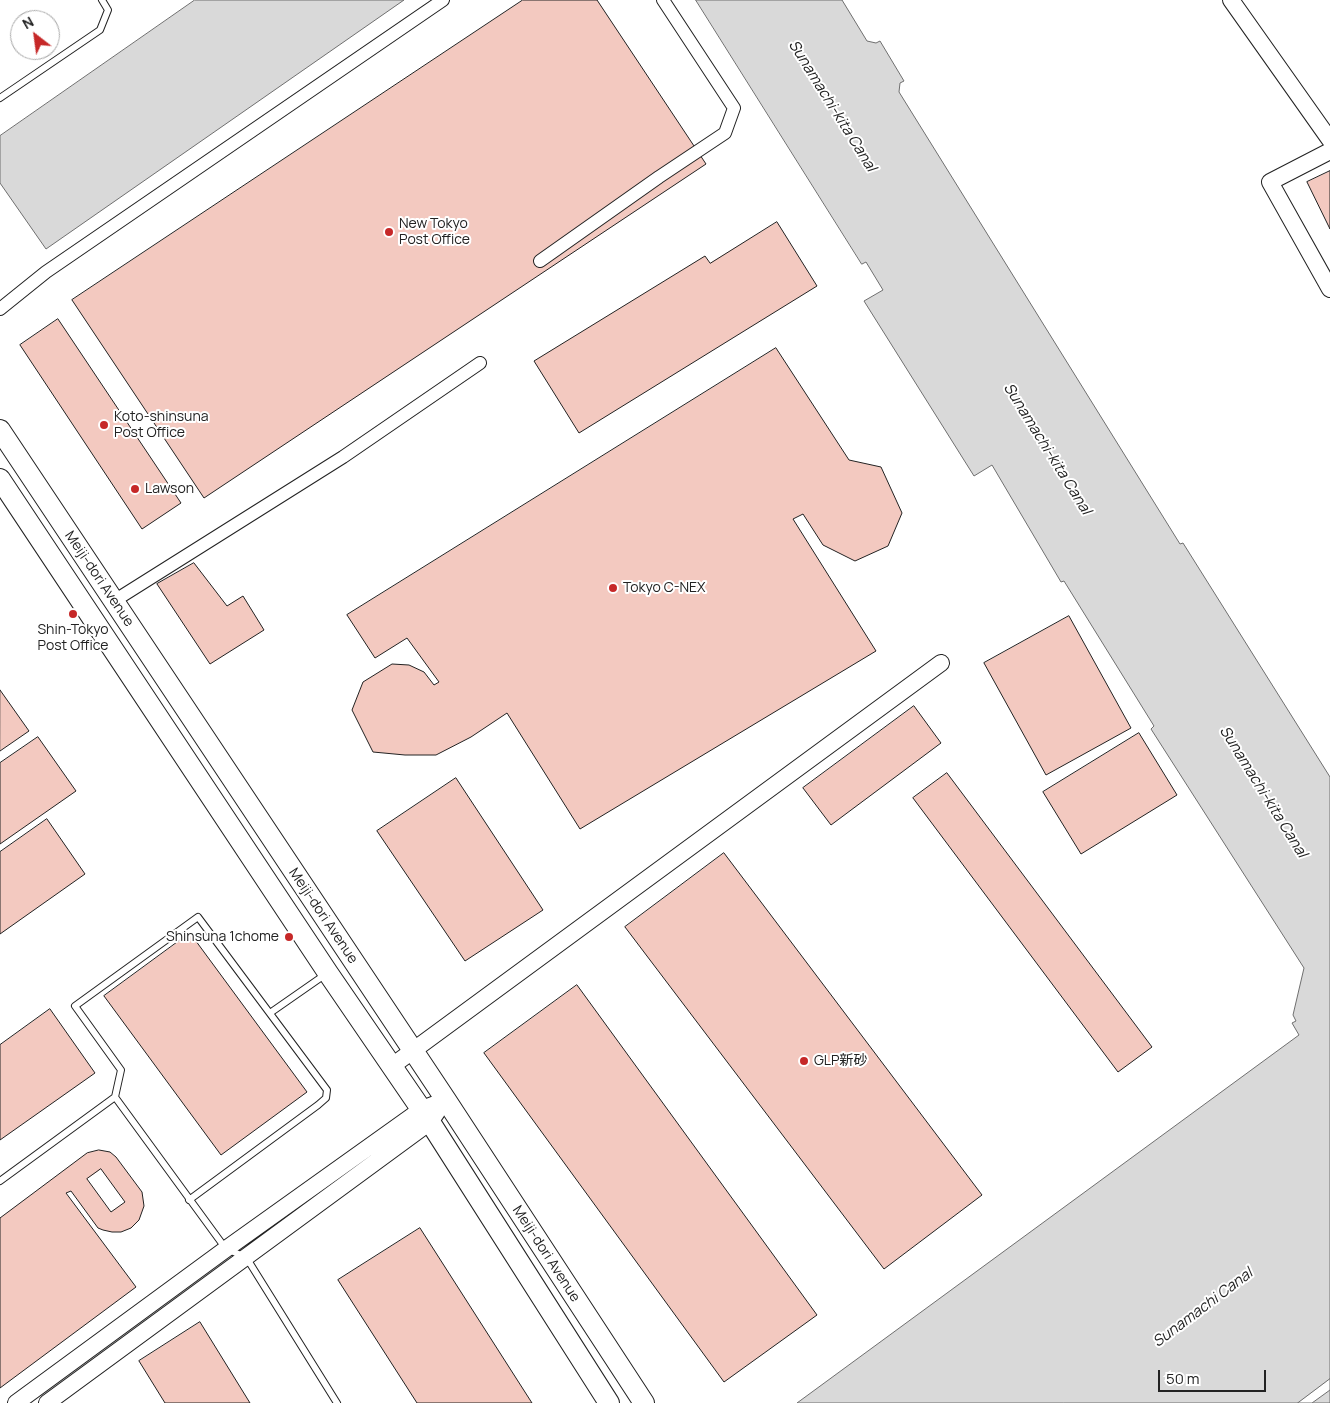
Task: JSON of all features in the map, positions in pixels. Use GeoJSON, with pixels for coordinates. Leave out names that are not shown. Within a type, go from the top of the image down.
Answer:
{"type":"FeatureCollection","features":[{"type":"Feature","properties":{"kind":"main road","name":"Meiji-dori Avenue"},"geometry":{"type":"LineString","coordinates":[[0,430],[446,1100],[644,1403]]}},
{"type":"Feature","properties":{"kind":"main road","name":"Meiji-dori Avenue"},"geometry":{"type":"LineString","coordinates":[[0,479],[426,1116],[609,1403]]}},
{"type":"Feature","properties":{"kind":"street"},"geometry":{"type":"LineString","coordinates":[[0,309],[46,272],[443,0]]}},
{"type":"Feature","properties":{"kind":"street"},"geometry":{"type":"LineString","coordinates":[[540,261],[658,177],[725,133],[734,108],[663,0]]}},
{"type":"Feature","properties":{"kind":"street"},"geometry":{"type":"LineString","coordinates":[[1231,0],[1330,140]]}},
{"type":"Feature","properties":{"kind":"street"},"geometry":{"type":"LineString","coordinates":[[1330,151],[1270,182],[1330,289]]}},
{"type":"Feature","properties":{"kind":"street"},"geometry":{"type":"LineString","coordinates":[[114,601],[343,457],[480,363]]}},
{"type":"Feature","properties":{"kind":"street"},"geometry":{"type":"LineString","coordinates":[[392,1066],[941,663]]}},
{"type":"Feature","properties":{"kind":"street"},"geometry":{"type":"LineString","coordinates":[[47,1403],[246,1257],[446,1100]]}},
{"type":"Feature","properties":{"kind":"street"},"geometry":{"type":"LineString","coordinates":[[16,1403],[226,1250],[426,1116]]}},
{"type":"Feature","properties":{"kind":"lane"},"geometry":{"type":"LineString","coordinates":[[0,98],[100,30],[108,10],[102,0]]}},
{"type":"Feature","properties":{"kind":"lane"},"geometry":{"type":"LineString","coordinates":[[0,1181],[114,1097],[121,1070],[75,1006],[198,917],[327,1090],[326,1098],[318,1105],[189,1200]]}},
{"type":"Feature","properties":{"kind":"lane"},"geometry":{"type":"LineString","coordinates":[[270,1013],[328,972]]}},
{"type":"Feature","properties":{"kind":"lane"},"geometry":{"type":"LineString","coordinates":[[114,1097],[226,1250],[246,1257],[337,1403]]}},
{"type":"Feature","properties":{"kind":"water"},"geometry":{"type":"Polygon","coordinates":[[[195,0],[404,0],[46,249],[0,183],[0,136],[195,0]]]}},
{"type":"Feature","properties":{"kind":"water"},"geometry":{"type":"Polygon","coordinates":[[[696,0],[842,0],[867,41],[876,43],[880,41],[904,81],[900,83],[899,92],[1180,544],[1183,543],[1330,777],[1330,1403],[797,1403],[1299,1035],[1292,1023],[1296,1021],[1293,1015],[1304,968],[1151,729],[1154,726],[1064,581],[1061,582],[992,465],[974,476],[864,301],[883,290],[866,262],[862,264],[696,0]]]}},
{"type":"Feature","properties":{"kind":"pier"},"geometry":{"type":"Polygon","coordinates":[[[1330,1379],[1330,1390],[1312,1403],[1298,1403],[1330,1379]]]}},
{"type":"Feature","properties":{"kind":"building","name":"New Tokyo Post Office"},"geometry":{"type":"Polygon","coordinates":[[[523,0],[597,0],[706,164],[204,498],[72,300],[523,0]]]}},
{"type":"Feature","properties":{"kind":"building"},"geometry":{"type":"Polygon","coordinates":[[[1330,171],[1330,229],[1307,182],[1330,171]]]}},
{"type":"Feature","properties":{"kind":"building"},"geometry":{"type":"Polygon","coordinates":[[[777,222],[817,286],[579,433],[534,361],[705,256],[710,263],[777,222]]]}},
{"type":"Feature","properties":{"kind":"building"},"geometry":{"type":"Polygon","coordinates":[[[58,319],[181,503],[142,529],[20,345],[58,319]]]}},
{"type":"Feature","properties":{"kind":"building","name":"Tokyo C-NEX"},"geometry":{"type":"Polygon","coordinates":[[[776,348],[849,460],[881,467],[902,513],[888,546],[855,561],[823,545],[803,514],[793,519],[876,651],[580,829],[507,713],[471,737],[436,755],[373,752],[352,710],[363,682],[392,664],[409,665],[424,672],[434,685],[439,682],[407,638],[375,658],[347,615],[776,348]]]}},
{"type":"Feature","properties":{"kind":"building"},"geometry":{"type":"Polygon","coordinates":[[[194,563],[227,606],[243,596],[264,630],[210,664],[157,584],[194,563]]]}},
{"type":"Feature","properties":{"kind":"building"},"geometry":{"type":"Polygon","coordinates":[[[1069,616],[1131,728],[1046,775],[984,663],[1069,616]]]}},
{"type":"Feature","properties":{"kind":"building"},"geometry":{"type":"Polygon","coordinates":[[[0,690],[29,731],[0,751],[0,690]]]}},
{"type":"Feature","properties":{"kind":"building"},"geometry":{"type":"Polygon","coordinates":[[[914,706],[941,743],[831,825],[803,788],[914,706]]]}},
{"type":"Feature","properties":{"kind":"building"},"geometry":{"type":"Polygon","coordinates":[[[1139,733],[1177,795],[1081,854],[1043,792],[1139,733]]]}},
{"type":"Feature","properties":{"kind":"building"},"geometry":{"type":"Polygon","coordinates":[[[38,737],[76,791],[0,844],[0,763],[38,737]]]}},
{"type":"Feature","properties":{"kind":"building"},"geometry":{"type":"Polygon","coordinates":[[[947,773],[1152,1047],[1118,1072],[913,798],[947,773]]]}},
{"type":"Feature","properties":{"kind":"building"},"geometry":{"type":"Polygon","coordinates":[[[456,778],[543,910],[465,961],[377,831],[456,778]]]}},
{"type":"Feature","properties":{"kind":"building"},"geometry":{"type":"Polygon","coordinates":[[[47,819],[85,874],[0,934],[0,852],[47,819]]]}},
{"type":"Feature","properties":{"kind":"building","name":"GLP新砂"},"geometry":{"type":"Polygon","coordinates":[[[724,853],[982,1195],[884,1269],[625,927],[724,853]]]}},
{"type":"Feature","properties":{"kind":"building"},"geometry":{"type":"Polygon","coordinates":[[[190,933],[307,1092],[221,1155],[104,996],[190,933]]]}},
{"type":"Feature","properties":{"kind":"building"},"geometry":{"type":"Polygon","coordinates":[[[577,985],[817,1315],[724,1382],[484,1053],[577,985]]]}},
{"type":"Feature","properties":{"kind":"building"},"geometry":{"type":"Polygon","coordinates":[[[50,1009],[95,1073],[0,1140],[0,1045],[50,1009]]]}},
{"type":"Feature","properties":{"kind":"building"},"geometry":{"type":"Polygon","coordinates":[[[99,1150],[110,1152],[116,1157],[142,1192],[144,1206],[139,1220],[131,1228],[121,1232],[112,1232],[98,1228],[71,1191],[66,1193],[136,1287],[0,1388],[0,1218],[87,1153],[99,1150]],[[101,1169],[87,1179],[111,1212],[125,1202],[101,1169]]]}},
{"type":"Feature","properties":{"kind":"building"},"geometry":{"type":"Polygon","coordinates":[[[420,1228],[532,1403],[417,1403],[338,1280],[420,1228]]]}},
{"type":"Feature","properties":{"kind":"building"},"geometry":{"type":"Polygon","coordinates":[[[200,1322],[250,1403],[165,1403],[139,1361],[200,1322]]]}},
{"type":"Feature","properties":{"kind":"place","name":"New Tokyo Post Office"},"geometry":{"type":"Point","coordinates":[389,232]}},
{"type":"Feature","properties":{"kind":"place","name":"Koto-shinsuna Post Office"},"geometry":{"type":"Point","coordinates":[104,425]}},
{"type":"Feature","properties":{"kind":"place","name":"Lawson"},"geometry":{"type":"Point","coordinates":[135,489]}},
{"type":"Feature","properties":{"kind":"place","name":"Tokyo C-NEX"},"geometry":{"type":"Point","coordinates":[613,588]}},
{"type":"Feature","properties":{"kind":"place","name":"Shin-Tokyo Post Office"},"geometry":{"type":"Point","coordinates":[73,614]}},
{"type":"Feature","properties":{"kind":"place","name":"Shinsuna 1chome"},"geometry":{"type":"Point","coordinates":[289,937]}},
{"type":"Feature","properties":{"kind":"place","name":"GLP新砂"},"geometry":{"type":"Point","coordinates":[804,1061]}},
{"type":"Feature","properties":{"kind":"water label","name":"Sunamachi-kita Canal"},"geometry":{"type":"Point","coordinates":[832,106]}},
{"type":"Feature","properties":{"kind":"water label","name":"Sunamachi-kita Canal"},"geometry":{"type":"Point","coordinates":[1047,449]}},
{"type":"Feature","properties":{"kind":"water label","name":"Sunamachi-kita Canal"},"geometry":{"type":"Point","coordinates":[1263,792]}},
{"type":"Feature","properties":{"kind":"water label","name":"Sunamachi Canal"},"geometry":{"type":"Point","coordinates":[1203,1308]}}]}
